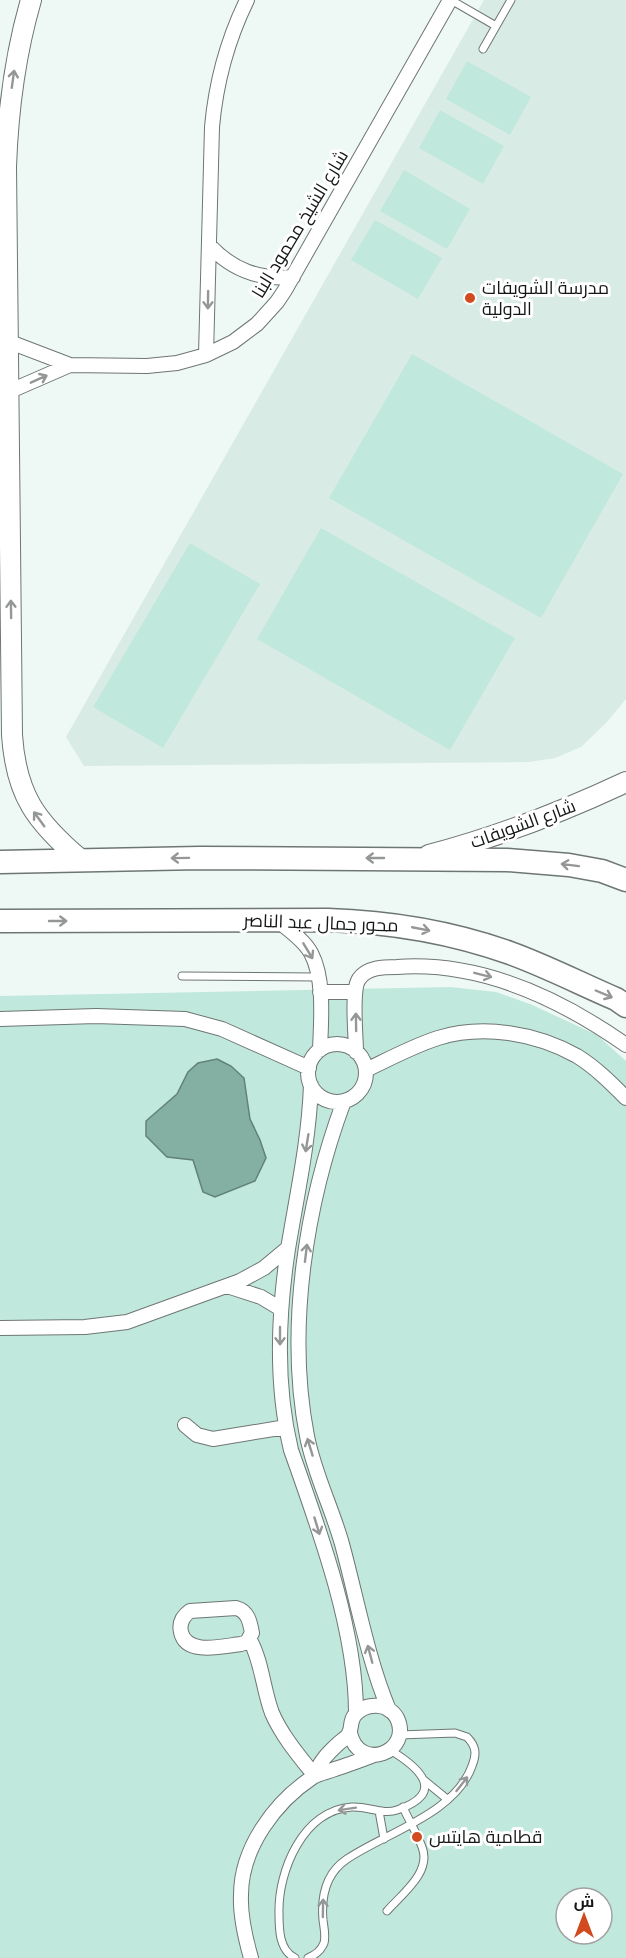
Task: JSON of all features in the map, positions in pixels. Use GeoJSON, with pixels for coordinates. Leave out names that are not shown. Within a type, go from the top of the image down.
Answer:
{"type":"FeatureCollection","features":[{"type":"Feature","properties":{"kind":"main road"},"geometry":{"type":"LineString","coordinates":[[31,0],[15,66],[7,133],[4,340],[6,688],[13,749],[24,794],[31,808],[50,833],[81,860]]}},
{"type":"Feature","properties":{"kind":"main road","name":"شارع الشويفات"},"geometry":{"type":"LineString","coordinates":[[417,858],[484,840],[531,824],[626,782]]}},
{"type":"Feature","properties":{"kind":"main road"},"geometry":{"type":"LineString","coordinates":[[0,862],[200,858],[507,860],[568,865],[602,871],[626,880]]}},
{"type":"Feature","properties":{"kind":"main road","name":"محور جمال عبد الناصر"},"geometry":{"type":"LineString","coordinates":[[0,921],[366,921],[416,927],[465,938],[512,954],[616,999],[626,1006]]}},
{"type":"Feature","properties":{"kind":"street"},"geometry":{"type":"LineString","coordinates":[[207,355],[214,104],[231,35],[247,0]]}},
{"type":"Feature","properties":{"kind":"street","name":"شارع الشيخ محمود البنا"},"geometry":{"type":"LineString","coordinates":[[4,340],[70,365],[162,365],[207,355],[233,342],[257,324],[277,302],[292,277],[451,0]]}},
{"type":"Feature","properties":{"kind":"street"},"geometry":{"type":"LineString","coordinates":[[209,245],[226,261],[247,272],[269,278],[292,277]]}},
{"type":"Feature","properties":{"kind":"street","name":"شارع الشيخ محمود البنا"},"geometry":{"type":"LineString","coordinates":[[4,393],[70,365]]}},
{"type":"Feature","properties":{"kind":"street"},"geometry":{"type":"LineString","coordinates":[[278,920],[302,941],[311,953],[320,992],[320,1050]]}},
{"type":"Feature","properties":{"kind":"street"},"geometry":{"type":"LineString","coordinates":[[356,1052],[355,992],[362,976],[376,969],[422,966],[481,974],[502,980],[569,1011],[626,1045]]}},
{"type":"Feature","properties":{"kind":"street"},"geometry":{"type":"LineString","coordinates":[[320,992],[355,992]]}},
{"type":"Feature","properties":{"kind":"street"},"geometry":{"type":"LineString","coordinates":[[0,1019],[96,1016],[185,1019],[222,1029],[309,1068]]}},
{"type":"Feature","properties":{"kind":"street"},"geometry":{"type":"LineString","coordinates":[[366,1070],[440,1038],[474,1032],[510,1034],[531,1037],[579,1057],[613,1084],[626,1098]]}},
{"type":"Feature","properties":{"kind":"street"},"geometry":{"type":"LineString","coordinates":[[311,1085],[316,1093],[334,1102],[352,1098],[363,1086],[366,1070],[364,1063],[356,1052],[339,1044],[320,1050],[309,1068],[311,1085],[308,1132],[288,1248],[281,1309],[280,1364],[286,1427],[291,1450],[336,1590],[352,1663],[356,1713],[350,1726],[351,1740],[360,1751],[374,1755]]}},
{"type":"Feature","properties":{"kind":"street"},"geometry":{"type":"LineString","coordinates":[[251,1958],[241,1912],[243,1873],[258,1836],[267,1822],[285,1800],[315,1776],[374,1755],[383,1754],[390,1750],[399,1735],[398,1721],[389,1710],[374,1670],[342,1540],[307,1438],[302,1392],[300,1316],[307,1241],[326,1154],[344,1101]]}},
{"type":"Feature","properties":{"kind":"street"},"geometry":{"type":"LineString","coordinates":[[0,1328],[106,1326],[147,1315],[252,1275],[288,1248]]}},
{"type":"Feature","properties":{"kind":"street"},"geometry":{"type":"LineString","coordinates":[[227,1286],[261,1297],[281,1309]]}},
{"type":"Feature","properties":{"kind":"street"},"geometry":{"type":"LineString","coordinates":[[184,1425],[197,1435],[213,1439],[286,1427]]}},
{"type":"Feature","properties":{"kind":"street"},"geometry":{"type":"LineString","coordinates":[[250,1640],[241,1644],[197,1647],[183,1639],[180,1623],[185,1614],[195,1610],[240,1608],[245,1612],[252,1633],[250,1640],[277,1723],[315,1776]]}},
{"type":"Feature","properties":{"kind":"street"},"geometry":{"type":"LineString","coordinates":[[356,1713],[372,1705],[389,1710]]}},
{"type":"Feature","properties":{"kind":"street"},"geometry":{"type":"LineString","coordinates":[[315,1776],[324,1757],[350,1733]]}},
{"type":"Feature","properties":{"kind":"lane"},"geometry":{"type":"LineString","coordinates":[[451,0],[496,26]]}},
{"type":"Feature","properties":{"kind":"lane"},"geometry":{"type":"LineString","coordinates":[[483,49],[511,0]]}},
{"type":"Feature","properties":{"kind":"lane"},"geometry":{"type":"LineString","coordinates":[[182,976],[318,977]]}},
{"type":"Feature","properties":{"kind":"lane"},"geometry":{"type":"LineString","coordinates":[[308,1958],[319,1951],[324,1941],[323,1901],[329,1879],[343,1862],[411,1826],[447,1799],[467,1778],[470,1771],[476,1752],[471,1741],[461,1734],[399,1735]]}},
{"type":"Feature","properties":{"kind":"lane"},"geometry":{"type":"LineString","coordinates":[[390,1750],[406,1759],[421,1773],[425,1781],[447,1799]]}},
{"type":"Feature","properties":{"kind":"lane"},"geometry":{"type":"LineString","coordinates":[[295,1958],[287,1952],[282,1940],[279,1904],[285,1874],[302,1837],[320,1820],[341,1809],[360,1807],[392,1812],[403,1807],[415,1801],[423,1793],[425,1781]]}},
{"type":"Feature","properties":{"kind":"lane"},"geometry":{"type":"LineString","coordinates":[[387,1911],[418,1876],[424,1863],[423,1849],[403,1807]]}},
{"type":"Feature","properties":{"kind":"lane"},"geometry":{"type":"LineString","coordinates":[[379,1811],[384,1839]]}},
{"type":"Feature","properties":{"kind":"shaded area","name":"مدرسة الشويفات الدولية"},"geometry":{"type":"Polygon","coordinates":[[[484,0],[626,0],[626,699],[606,723],[581,747],[555,758],[529,762],[84,766],[66,737],[484,0]]]}},
{"type":"Feature","properties":{"kind":"shaded area"},"geometry":{"type":"Polygon","coordinates":[[[467,61],[531,97],[510,135],[446,99],[467,61]]]}},
{"type":"Feature","properties":{"kind":"shaded area"},"geometry":{"type":"Polygon","coordinates":[[[440,110],[504,146],[483,184],[419,148],[440,110]]]}},
{"type":"Feature","properties":{"kind":"shaded area"},"geometry":{"type":"Polygon","coordinates":[[[404,170],[470,209],[447,249],[380,211],[404,170]]]}},
{"type":"Feature","properties":{"kind":"shaded area"},"geometry":{"type":"Polygon","coordinates":[[[375,220],[442,258],[418,299],[351,260],[375,220]]]}},
{"type":"Feature","properties":{"kind":"shaded area"},"geometry":{"type":"Polygon","coordinates":[[[412,354],[623,474],[541,618],[329,498],[412,354]]]}},
{"type":"Feature","properties":{"kind":"shaded area"},"geometry":{"type":"Polygon","coordinates":[[[321,528],[515,638],[450,750],[257,639],[321,528]]]}},
{"type":"Feature","properties":{"kind":"shaded area"},"geometry":{"type":"Polygon","coordinates":[[[190,543],[260,584],[163,748],[93,707],[190,543]]]}},
{"type":"Feature","properties":{"kind":"shaded area"},"geometry":{"type":"Polygon","coordinates":[[[450,987],[496,992],[530,1004],[597,1035],[626,1061],[626,1958],[0,1958],[0,996],[450,987]]]}},
{"type":"Feature","properties":{"kind":"shaded area"},"geometry":{"type":"Polygon","coordinates":[[[217,1059],[231,1066],[244,1078],[250,1119],[266,1158],[255,1181],[215,1197],[203,1192],[193,1160],[167,1157],[146,1136],[146,1121],[177,1094],[188,1072],[198,1063],[217,1059]]]}},
{"type":"Feature","properties":{"kind":"place","name":"مدرسة الشويفات الدولية"},"geometry":{"type":"Point","coordinates":[470,298]}},
{"type":"Feature","properties":{"kind":"place","name":"قطامية هايتس"},"geometry":{"type":"Point","coordinates":[417,1837]}}]}
